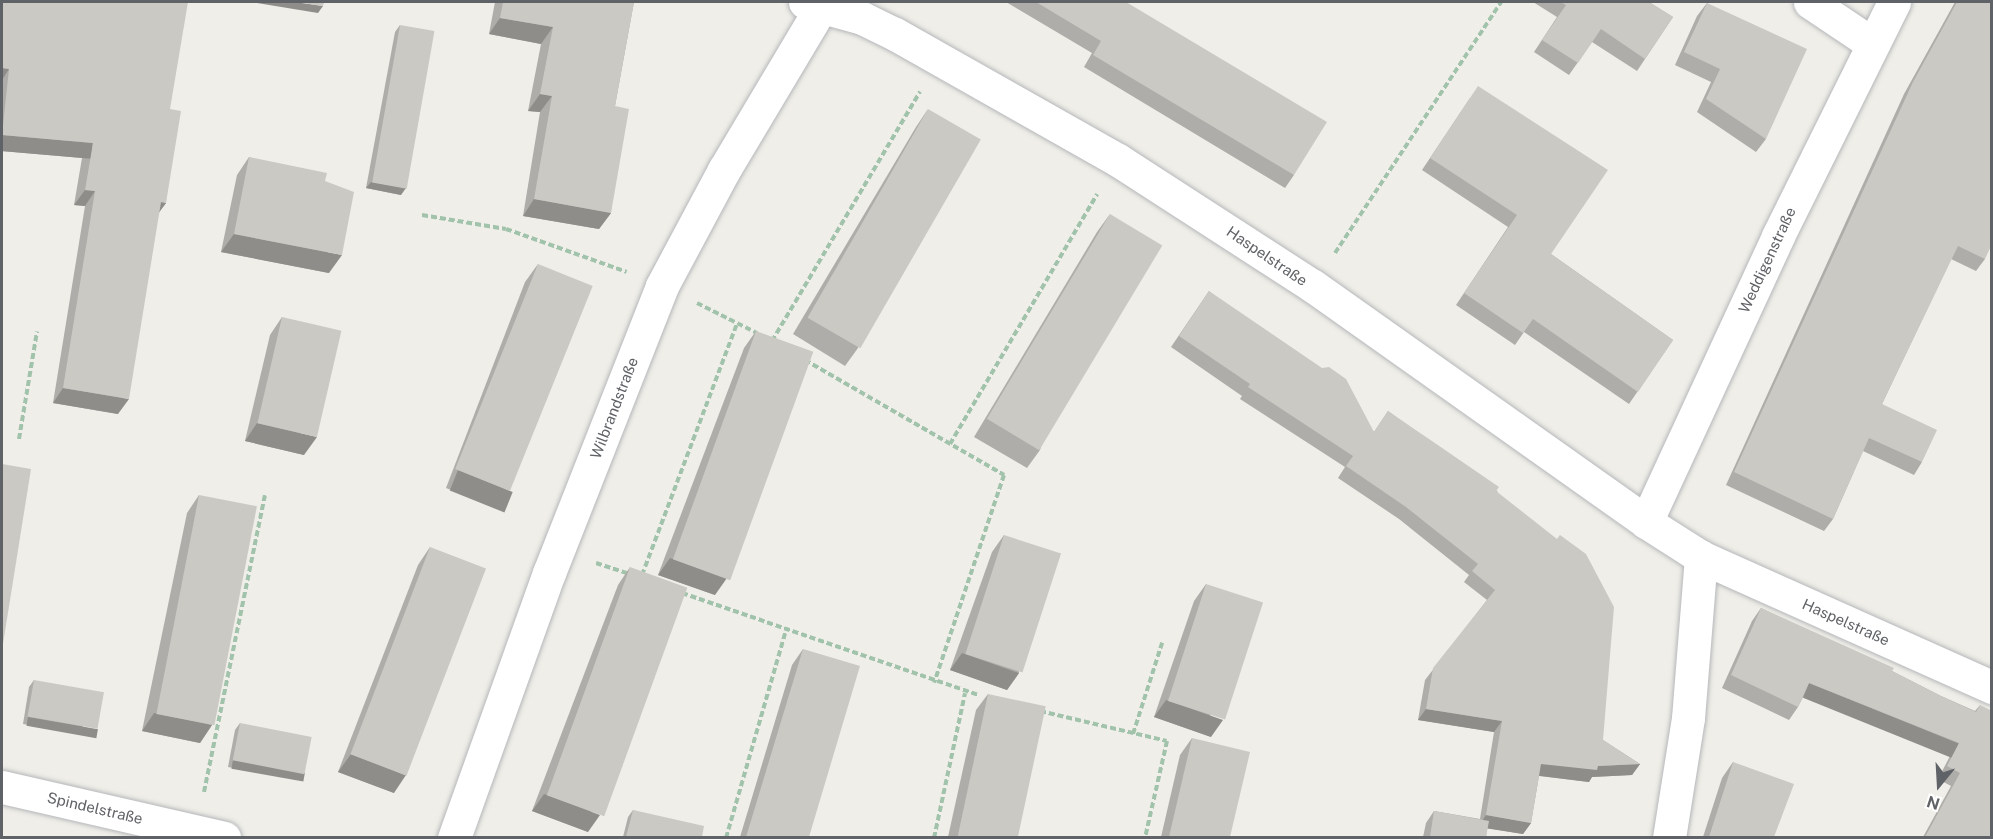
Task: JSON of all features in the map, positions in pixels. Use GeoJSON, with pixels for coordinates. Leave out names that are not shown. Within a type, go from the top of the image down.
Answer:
{"type":"FeatureCollection","features":[{"type":"Feature","properties":{"kind":"street"},"geometry":{"type":"LineString","coordinates":[[1810,2],[1871,43]]}},
{"type":"Feature","properties":{"kind":"street","name":"Weddigenstraße"},"geometry":{"type":"LineString","coordinates":[[1646,522],[1871,43],[1894,2]]}},
{"type":"Feature","properties":{"kind":"street","name":"Haspelstraße"},"geometry":{"type":"LineString","coordinates":[[817,3],[862,18],[941,57],[1118,160],[1313,286],[1646,522],[1701,557],[1992,687]]}},
{"type":"Feature","properties":{"kind":"street","name":"Wilbrandstraße"},"geometry":{"type":"LineString","coordinates":[[454,837],[558,550],[662,286],[718,179],[817,3]]}},
{"type":"Feature","properties":{"kind":"street"},"geometry":{"type":"LineString","coordinates":[[1669,837],[1688,718],[1701,557]]}},
{"type":"Feature","properties":{"kind":"street","name":"Spindelstraße"},"geometry":{"type":"LineString","coordinates":[[2,787],[210,834]]}},
{"type":"Feature","properties":{"kind":"path"},"geometry":{"type":"LineString","coordinates":[[1313,286],[1501,2]]}},
{"type":"Feature","properties":{"kind":"path"},"geometry":{"type":"LineString","coordinates":[[772,341],[941,57]]}},
{"type":"Feature","properties":{"kind":"path"},"geometry":{"type":"LineString","coordinates":[[950,444],[1118,160]]}},
{"type":"Feature","properties":{"kind":"path"},"geometry":{"type":"LineString","coordinates":[[422,215],[543,240],[662,286],[779,345]]}},
{"type":"Feature","properties":{"kind":"path"},"geometry":{"type":"LineString","coordinates":[[640,578],[737,323]]}},
{"type":"Feature","properties":{"kind":"path"},"geometry":{"type":"LineString","coordinates":[[19,439],[37,332]]}},
{"type":"Feature","properties":{"kind":"path"},"geometry":{"type":"LineString","coordinates":[[804,360],[1004,475],[934,683]]}},
{"type":"Feature","properties":{"kind":"path"},"geometry":{"type":"LineString","coordinates":[[210,834],[266,495]]}},
{"type":"Feature","properties":{"kind":"path"},"geometry":{"type":"LineString","coordinates":[[558,550],[647,581]]}},
{"type":"Feature","properties":{"kind":"path"},"geometry":{"type":"LineString","coordinates":[[680,592],[934,683],[979,695]]}},
{"type":"Feature","properties":{"kind":"path"},"geometry":{"type":"LineString","coordinates":[[726,837],[786,630]]}},
{"type":"Feature","properties":{"kind":"path"},"geometry":{"type":"LineString","coordinates":[[1133,734],[1162,643]]}},
{"type":"Feature","properties":{"kind":"path"},"geometry":{"type":"LineString","coordinates":[[934,837],[966,693]]}},
{"type":"Feature","properties":{"kind":"path"},"geometry":{"type":"LineString","coordinates":[[1036,710],[1167,741],[1144,837]]}},
{"type":"Feature","properties":{"kind":"building"},"geometry":{"type":"Polygon","coordinates":[[[2,2],[188,2],[170,109],[181,111],[166,203],[161,202],[129,399],[63,388],[95,191],[85,190],[93,143],[2,135],[9,69],[2,68],[2,2]]]}},
{"type":"Feature","properties":{"kind":"building"},"geometry":{"type":"Polygon","coordinates":[[[295,2],[324,2],[323,6],[295,2]]]}},
{"type":"Feature","properties":{"kind":"building"},"geometry":{"type":"Polygon","coordinates":[[[503,2],[634,2],[615,106],[629,109],[611,213],[534,199],[552,96],[540,94],[553,27],[500,18],[503,2]]]}},
{"type":"Feature","properties":{"kind":"building"},"geometry":{"type":"Polygon","coordinates":[[[1036,2],[1126,2],[1327,122],[1294,175],[1093,55],[1101,41],[1036,2]]]}},
{"type":"Feature","properties":{"kind":"building"},"geometry":{"type":"Polygon","coordinates":[[[1560,2],[1649,2],[1673,17],[1645,59],[1601,29],[1578,63],[1542,40],[1566,5],[1560,2]]]}},
{"type":"Feature","properties":{"kind":"building"},"geometry":{"type":"Polygon","coordinates":[[[1957,2],[1992,2],[1992,244],[1985,259],[1958,246],[1882,404],[1937,430],[1922,462],[1869,438],[1833,519],[1734,472],[1913,82],[1957,2]]]}},
{"type":"Feature","properties":{"kind":"building"},"geometry":{"type":"Polygon","coordinates":[[[1707,3],[1807,49],[1766,139],[1706,99],[1720,69],[1684,52],[1707,3]]]}},
{"type":"Feature","properties":{"kind":"building"},"geometry":{"type":"Polygon","coordinates":[[[400,25],[434,31],[407,189],[372,183],[400,25]]]}},
{"type":"Feature","properties":{"kind":"building"},"geometry":{"type":"Polygon","coordinates":[[[1478,86],[1608,170],[1551,254],[1673,340],[1638,392],[1533,319],[1523,333],[1464,293],[1517,215],[1430,158],[1478,86]]]}},
{"type":"Feature","properties":{"kind":"building"},"geometry":{"type":"Polygon","coordinates":[[[928,109],[981,140],[860,348],[808,318],[928,109]]]}},
{"type":"Feature","properties":{"kind":"building"},"geometry":{"type":"Polygon","coordinates":[[[249,157],[327,173],[325,181],[354,192],[342,255],[234,234],[249,157]]]}},
{"type":"Feature","properties":{"kind":"building"},"geometry":{"type":"Polygon","coordinates":[[[1110,214],[1162,245],[1039,450],[987,419],[1110,214]]]}},
{"type":"Feature","properties":{"kind":"building"},"geometry":{"type":"Polygon","coordinates":[[[538,264],[593,286],[510,491],[455,469],[538,264]]]}},
{"type":"Feature","properties":{"kind":"building"},"geometry":{"type":"Polygon","coordinates":[[[1209,291],[1322,368],[1329,367],[1346,379],[1374,432],[1388,411],[1499,487],[1496,491],[1557,539],[1560,535],[1586,554],[1614,607],[1603,740],[1640,764],[1598,766],[1597,770],[1541,764],[1531,823],[1486,815],[1502,721],[1426,709],[1433,668],[1495,590],[1472,571],[1478,564],[1406,507],[1346,466],[1353,456],[1248,387],[1250,384],[1179,336],[1209,291]]]}},
{"type":"Feature","properties":{"kind":"building"},"geometry":{"type":"Polygon","coordinates":[[[282,317],[341,331],[317,437],[257,423],[282,317]]]}},
{"type":"Feature","properties":{"kind":"building"},"geometry":{"type":"Polygon","coordinates":[[[756,331],[813,352],[730,580],[673,559],[756,331]]]}},
{"type":"Feature","properties":{"kind":"building"},"geometry":{"type":"Polygon","coordinates":[[[2,464],[31,469],[2,650],[2,464]]]}},
{"type":"Feature","properties":{"kind":"building"},"geometry":{"type":"Polygon","coordinates":[[[199,495],[257,506],[214,725],[156,714],[199,495]]]}},
{"type":"Feature","properties":{"kind":"building"},"geometry":{"type":"Polygon","coordinates":[[[1004,535],[1061,554],[1022,672],[965,654],[1004,535]]]}},
{"type":"Feature","properties":{"kind":"building"},"geometry":{"type":"Polygon","coordinates":[[[430,547],[486,569],[406,776],[350,754],[430,547]]]}},
{"type":"Feature","properties":{"kind":"building"},"geometry":{"type":"Polygon","coordinates":[[[630,567],[687,588],[604,816],[547,795],[630,567]]]}},
{"type":"Feature","properties":{"kind":"building"},"geometry":{"type":"Polygon","coordinates":[[[1206,584],[1263,603],[1225,720],[1168,701],[1206,584]]]}},
{"type":"Feature","properties":{"kind":"building"},"geometry":{"type":"Polygon","coordinates":[[[1761,608],[1894,668],[1892,671],[1976,712],[1980,705],[1992,711],[1992,837],[1925,837],[1960,773],[1947,766],[1959,743],[1809,683],[1798,707],[1731,675],[1761,608]]]}},
{"type":"Feature","properties":{"kind":"building"},"geometry":{"type":"Polygon","coordinates":[[[803,649],[860,666],[809,837],[746,837],[803,649]]]}},
{"type":"Feature","properties":{"kind":"building"},"geometry":{"type":"Polygon","coordinates":[[[34,680],[104,692],[97,729],[28,716],[34,680]]]}},
{"type":"Feature","properties":{"kind":"building"},"geometry":{"type":"Polygon","coordinates":[[[988,694],[1046,706],[1018,838],[957,838],[988,694]]]}},
{"type":"Feature","properties":{"kind":"building"},"geometry":{"type":"Polygon","coordinates":[[[240,723],[312,737],[304,774],[233,760],[240,723]]]}},
{"type":"Feature","properties":{"kind":"building"},"geometry":{"type":"Polygon","coordinates":[[[1192,738],[1250,752],[1230,837],[1169,837],[1192,738]]]}},
{"type":"Feature","properties":{"kind":"building"},"geometry":{"type":"Polygon","coordinates":[[[1733,762],[1794,784],[1774,837],[1709,837],[1733,762]]]}},
{"type":"Feature","properties":{"kind":"building"},"geometry":{"type":"Polygon","coordinates":[[[633,810],[704,826],[702,837],[626,837],[633,810]]]}},
{"type":"Feature","properties":{"kind":"building"},"geometry":{"type":"Polygon","coordinates":[[[1434,811],[1489,821],[1486,837],[1430,837],[1434,811]]]}}]}
